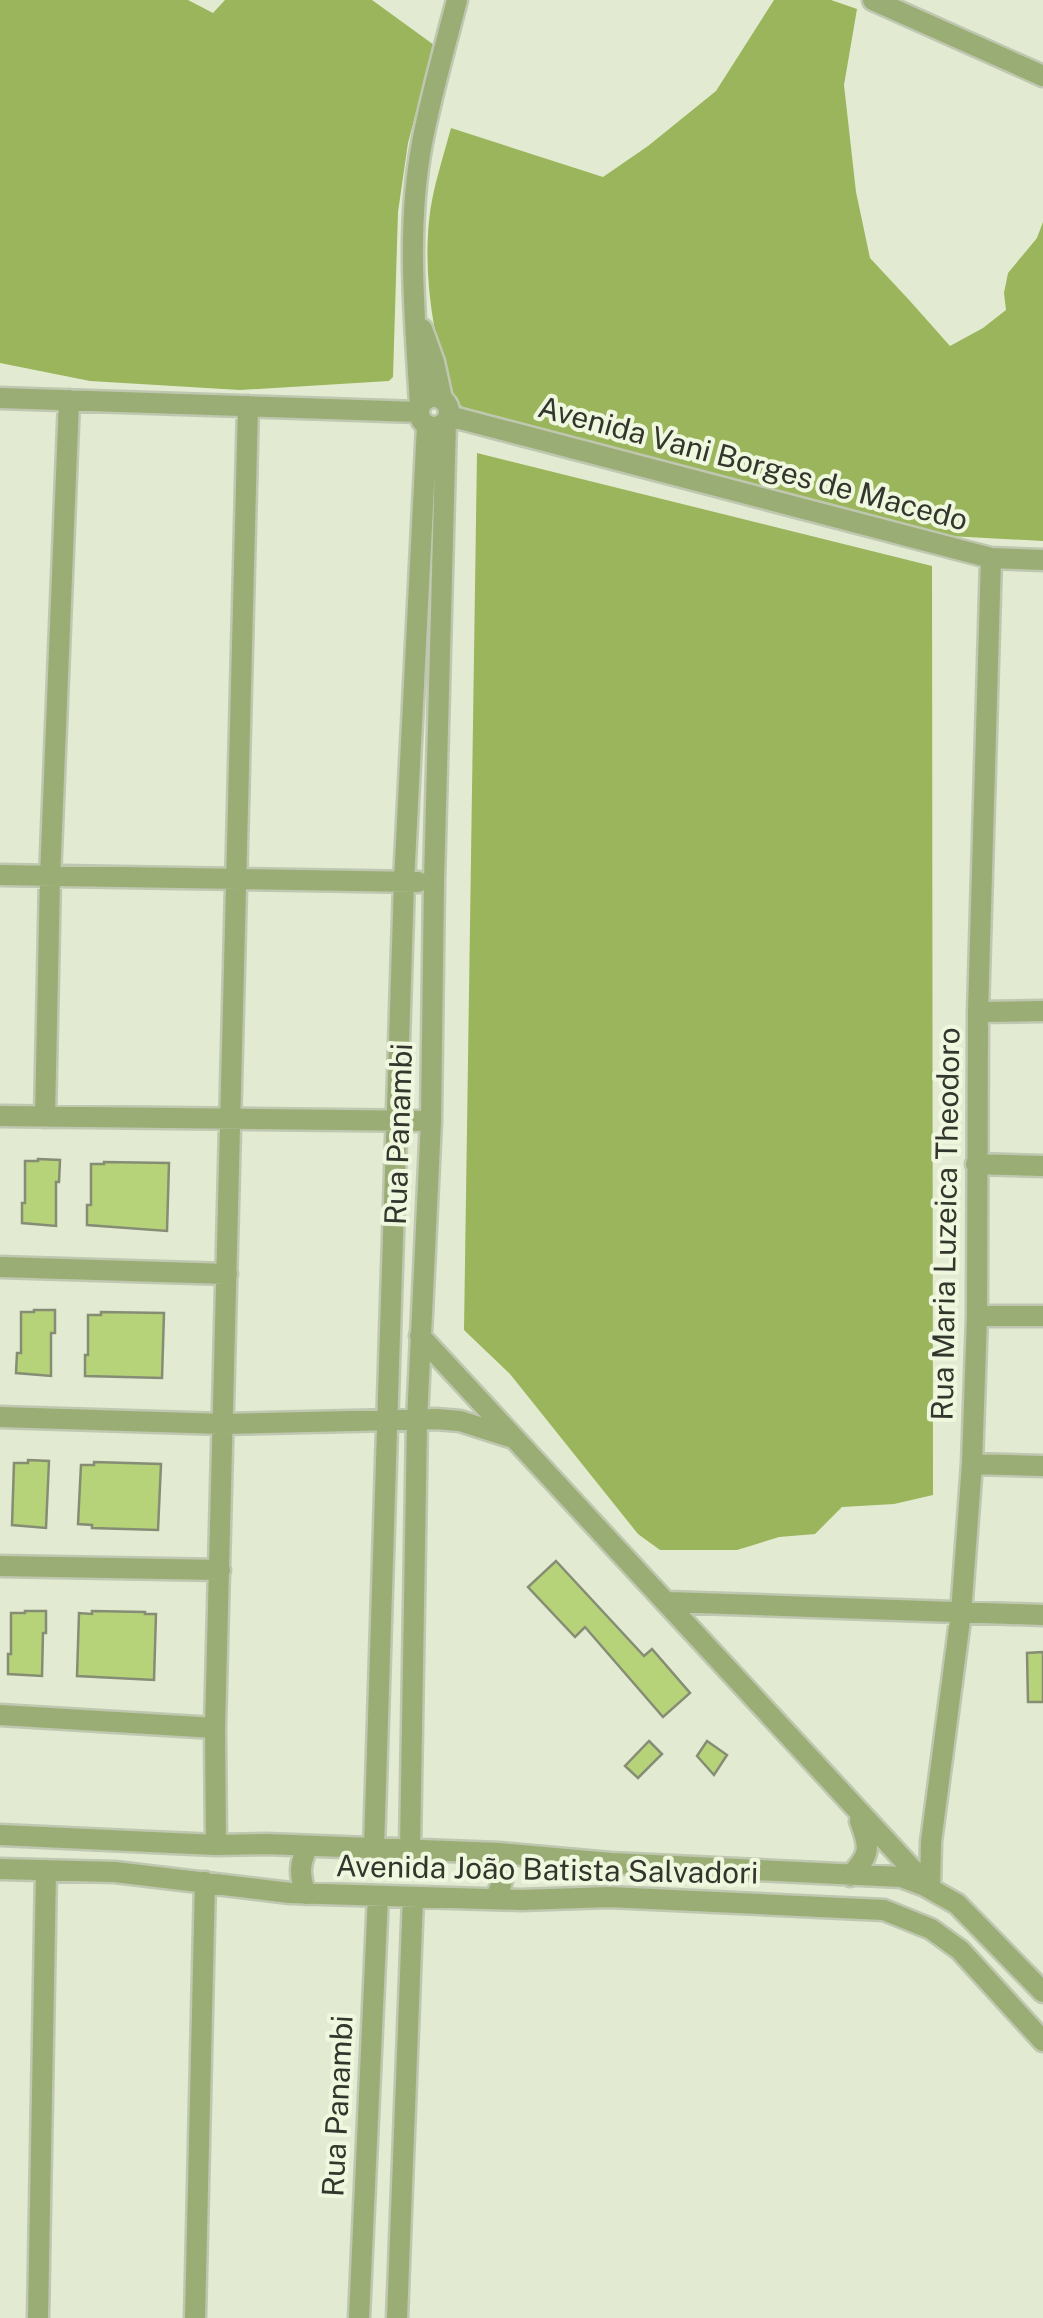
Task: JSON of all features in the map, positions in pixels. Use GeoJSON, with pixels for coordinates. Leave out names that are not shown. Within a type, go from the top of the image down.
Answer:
{"type":"FeatureCollection","features":[{"type":"Feature","properties":{"kind":"street","name":"Rua Panambi"},"geometry":{"type":"LineString","coordinates":[[410,1849],[417,1421],[432,1120],[434,882],[434,362],[414,309],[414,209],[422,143],[457,0]]}},
{"type":"Feature","properties":{"kind":"street"},"geometry":{"type":"LineString","coordinates":[[873,0],[1043,76]]}},
{"type":"Feature","properties":{"kind":"street","name":"Avenida Vani Borges de Macedo"},"geometry":{"type":"LineString","coordinates":[[0,398],[434,413],[991,558],[1043,560]]}},
{"type":"Feature","properties":{"kind":"street"},"geometry":{"type":"LineString","coordinates":[[45,1117],[50,878],[70,400]]}},
{"type":"Feature","properties":{"kind":"street"},"geometry":{"type":"LineString","coordinates":[[216,1846],[215,1728],[248,406]]}},
{"type":"Feature","properties":{"kind":"street","name":"Rua Panambi"},"geometry":{"type":"LineString","coordinates":[[374,1848],[404,882],[434,413]]}},
{"type":"Feature","properties":{"kind":"street","name":"Rua Maria Luzeica Theodoro"},"geometry":{"type":"LineString","coordinates":[[930,1888],[931,1842],[961,1614],[972,1464],[978,1012],[991,558]]}},
{"type":"Feature","properties":{"kind":"street"},"geometry":{"type":"LineString","coordinates":[[0,876],[434,882]]}},
{"type":"Feature","properties":{"kind":"street"},"geometry":{"type":"LineString","coordinates":[[978,1012],[1043,1012]]}},
{"type":"Feature","properties":{"kind":"street"},"geometry":{"type":"LineString","coordinates":[[0,1116],[432,1120]]}},
{"type":"Feature","properties":{"kind":"street"},"geometry":{"type":"LineString","coordinates":[[976,1164],[1043,1166]]}},
{"type":"Feature","properties":{"kind":"street"},"geometry":{"type":"LineString","coordinates":[[0,1267],[226,1274]]}},
{"type":"Feature","properties":{"kind":"street"},"geometry":{"type":"LineString","coordinates":[[976,1316],[1043,1316]]}},
{"type":"Feature","properties":{"kind":"street"},"geometry":{"type":"LineString","coordinates":[[420,1336],[930,1888]]}},
{"type":"Feature","properties":{"kind":"street"},"geometry":{"type":"LineString","coordinates":[[0,1417],[223,1424],[460,1421],[515,1439]]}},
{"type":"Feature","properties":{"kind":"street"},"geometry":{"type":"LineString","coordinates":[[972,1464],[1043,1466]]}},
{"type":"Feature","properties":{"kind":"street"},"geometry":{"type":"LineString","coordinates":[[0,1566],[220,1570]]}},
{"type":"Feature","properties":{"kind":"street"},"geometry":{"type":"LineString","coordinates":[[668,1602],[1043,1614]]}},
{"type":"Feature","properties":{"kind":"street"},"geometry":{"type":"LineString","coordinates":[[0,1715],[215,1728]]}},
{"type":"Feature","properties":{"kind":"street"},"geometry":{"type":"LineString","coordinates":[[850,1876],[866,1858],[867,1842],[856,1809]]}},
{"type":"Feature","properties":{"kind":"street","name":"Avenida João Batista Salvadori"},"geometry":{"type":"LineString","coordinates":[[0,1835],[216,1846],[496,1853],[611,1863],[901,1877],[957,1904],[1043,1992]]}},
{"type":"Feature","properties":{"kind":"street"},"geometry":{"type":"LineString","coordinates":[[306,1894],[299,1869],[308,1846]]}},
{"type":"Feature","properties":{"kind":"street"},"geometry":{"type":"LineString","coordinates":[[492,1899],[502,1883],[496,1853]]}},
{"type":"Feature","properties":{"kind":"street","name":"Avenida João Batista Salvadori"},"geometry":{"type":"LineString","coordinates":[[0,1869],[115,1872],[306,1894],[492,1899],[610,1897],[884,1910],[931,1929],[960,1950],[1043,2041]]}},
{"type":"Feature","properties":{"kind":"street"},"geometry":{"type":"LineString","coordinates":[[38,2318],[46,1870]]}},
{"type":"Feature","properties":{"kind":"street"},"geometry":{"type":"LineString","coordinates":[[195,2318],[205,1882]]}},
{"type":"Feature","properties":{"kind":"street","name":"Rua Panambi"},"geometry":{"type":"LineString","coordinates":[[359,2318],[378,1896]]}},
{"type":"Feature","properties":{"kind":"street"},"geometry":{"type":"LineString","coordinates":[[397,2318],[413,1897]]}},
{"type":"Feature","properties":{"kind":"green space"},"geometry":{"type":"Polygon","coordinates":[[[0,0],[188,0],[213,13],[225,0],[372,0],[434,45],[408,143],[398,212],[393,377],[389,381],[240,390],[90,381],[0,363],[0,0]]]}},
{"type":"Feature","properties":{"kind":"green space"},"geometry":{"type":"Polygon","coordinates":[[[774,0],[831,0],[857,9],[844,85],[856,192],[870,258],[950,346],[1006,310],[1008,273],[1037,238],[1043,222],[1043,541],[949,536],[463,407],[451,400],[432,311],[428,244],[433,198],[451,128],[603,177],[716,91],[774,0]]]}},
{"type":"Feature","properties":{"kind":"green space"},"geometry":{"type":"Polygon","coordinates":[[[477,453],[932,566],[933,1495],[894,1504],[842,1507],[815,1534],[779,1537],[737,1550],[660,1550],[638,1534],[510,1374],[464,1330],[477,453]]]}},
{"type":"Feature","properties":{"kind":"building"},"geometry":{"type":"Polygon","coordinates":[[[60,1160],[56,1226],[22,1223],[25,1161],[60,1160]]]}},
{"type":"Feature","properties":{"kind":"building"},"geometry":{"type":"Polygon","coordinates":[[[169,1163],[167,1231],[87,1225],[91,1164],[169,1163]]]}},
{"type":"Feature","properties":{"kind":"building"},"geometry":{"type":"Polygon","coordinates":[[[55,1310],[51,1376],[16,1373],[17,1353],[21,1353],[21,1312],[55,1310]]]}},
{"type":"Feature","properties":{"kind":"building"},"geometry":{"type":"Polygon","coordinates":[[[164,1313],[162,1378],[85,1376],[88,1315],[164,1313]]]}},
{"type":"Feature","properties":{"kind":"building"},"geometry":{"type":"Polygon","coordinates":[[[49,1461],[46,1528],[12,1525],[14,1463],[49,1461]]]}},
{"type":"Feature","properties":{"kind":"building"},"geometry":{"type":"Polygon","coordinates":[[[161,1464],[158,1530],[78,1524],[81,1465],[161,1464]]]}},
{"type":"Feature","properties":{"kind":"building"},"geometry":{"type":"Polygon","coordinates":[[[556,1561],[644,1656],[652,1649],[690,1693],[663,1717],[585,1627],[575,1637],[528,1587],[556,1561]]]}},
{"type":"Feature","properties":{"kind":"building"},"geometry":{"type":"Polygon","coordinates":[[[46,1611],[42,1676],[8,1674],[11,1613],[46,1611]]]}},
{"type":"Feature","properties":{"kind":"building"},"geometry":{"type":"Polygon","coordinates":[[[79,1613],[156,1614],[154,1680],[77,1676],[79,1613]]]}},
{"type":"Feature","properties":{"kind":"building"},"geometry":{"type":"Polygon","coordinates":[[[1043,1652],[1043,1702],[1028,1702],[1027,1653],[1043,1652]]]}},
{"type":"Feature","properties":{"kind":"building"},"geometry":{"type":"Polygon","coordinates":[[[649,1741],[662,1754],[638,1778],[625,1766],[649,1741]]]}},
{"type":"Feature","properties":{"kind":"building"},"geometry":{"type":"Polygon","coordinates":[[[707,1741],[727,1755],[714,1775],[697,1756],[707,1741]]]}}]}
